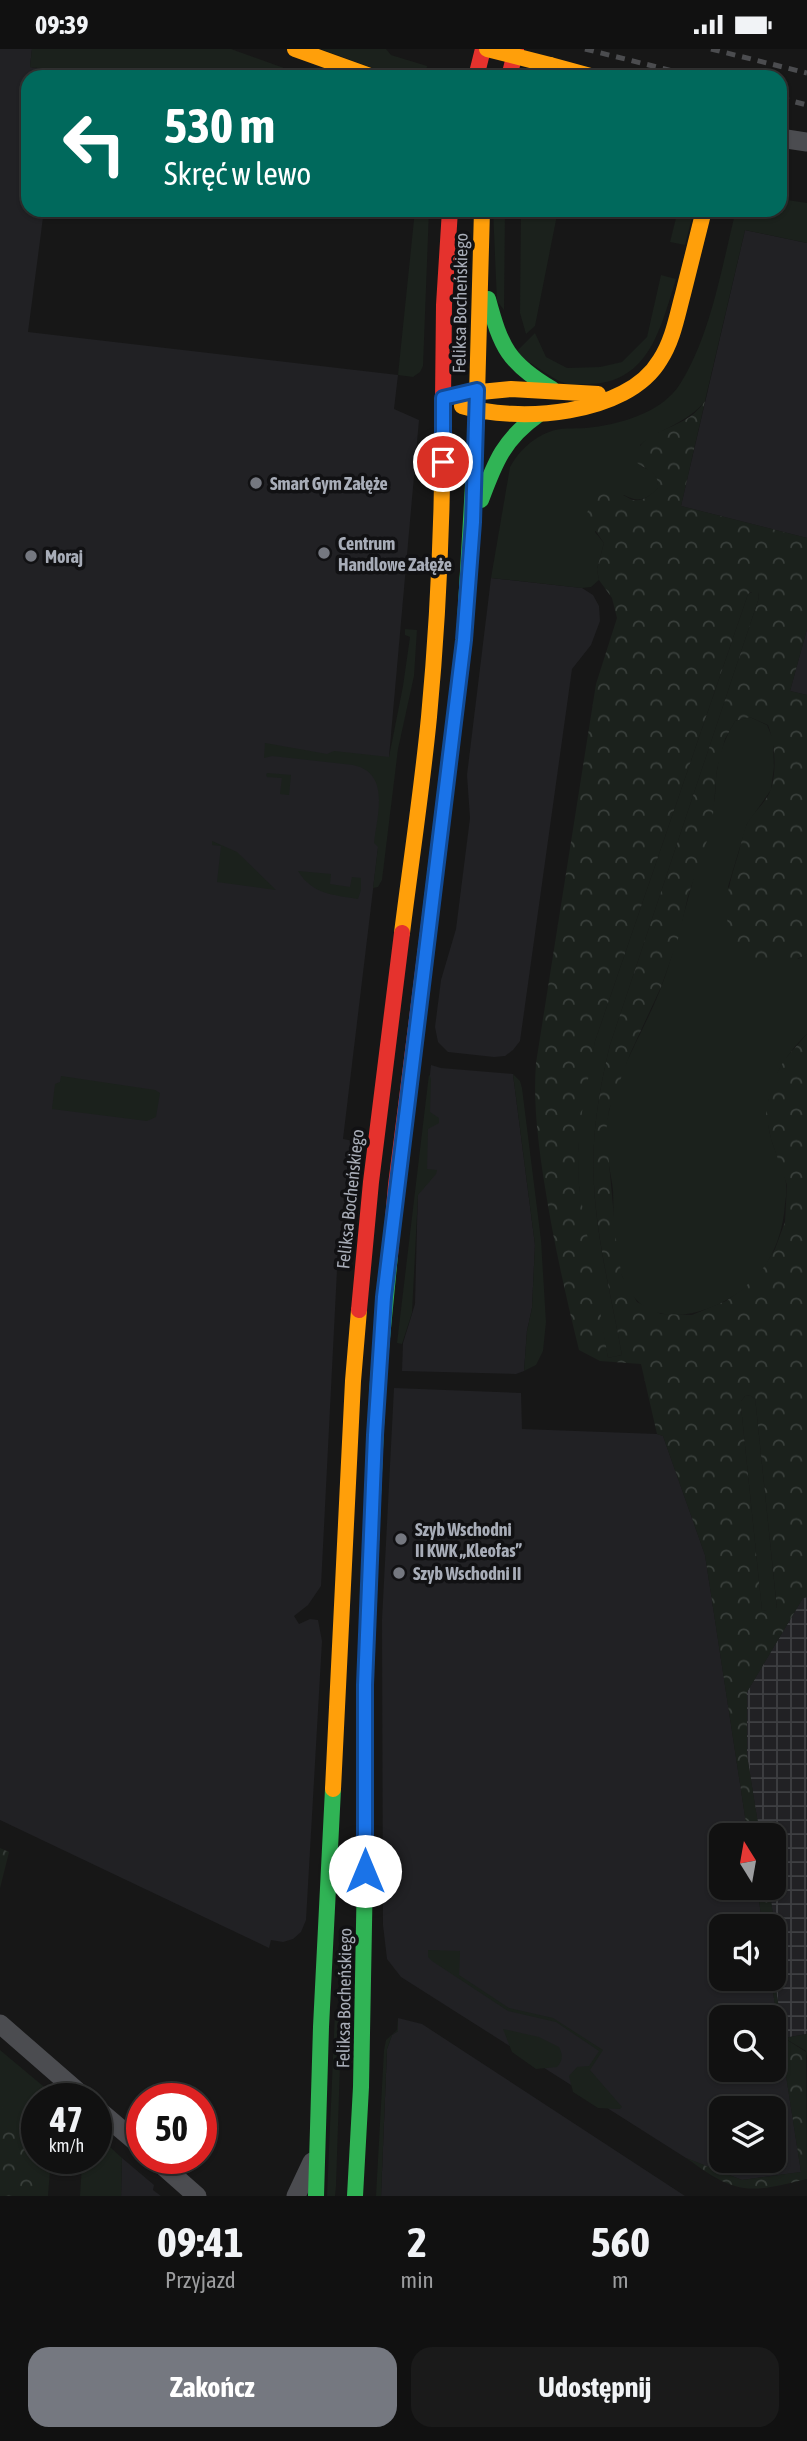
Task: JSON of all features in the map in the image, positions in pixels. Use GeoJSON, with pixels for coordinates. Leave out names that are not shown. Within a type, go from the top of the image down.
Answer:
{"type":"FeatureCollection","features":[{"type":"Feature","properties":{"kind":"main road"},"geometry":{"type":"LineString","coordinates":[[295,49],[354,70]]}},
{"type":"Feature","properties":{"kind":"main road"},"geometry":{"type":"LineString","coordinates":[[478,70],[485,49],[568,70]]}},
{"type":"Feature","properties":{"kind":"main road"},"geometry":{"type":"LineString","coordinates":[[511,70],[516,49]]}},
{"type":"Feature","properties":{"kind":"main road","name":"Feliksa Bocheńskiego"},"geometry":{"type":"LineString","coordinates":[[316,2196],[324,1949],[354,1367],[371,1182],[429,720],[440,562],[449,217]]}},
{"type":"Feature","properties":{"kind":"main road","name":"Feliksa Bocheńskiego"},"geometry":{"type":"LineString","coordinates":[[353,2191],[365,1926],[365,1678],[380,1353],[396,1185],[464,640],[473,522],[482,217]]}},
{"type":"Feature","properties":{"kind":"main road"},"geometry":{"type":"LineString","coordinates":[[443,398],[477,413],[538,415],[586,407],[641,382],[665,353],[676,322],[702,217]]}},
{"type":"Feature","properties":{"kind":"main road"},"geometry":{"type":"LineString","coordinates":[[479,270],[497,334],[505,352],[527,375],[555,391]]}},
{"type":"Feature","properties":{"kind":"main road"},"geometry":{"type":"LineString","coordinates":[[443,398],[477,390],[614,395]]}},
{"type":"Feature","properties":{"kind":"main road"},"geometry":{"type":"LineString","coordinates":[[473,522],[498,454],[520,426],[538,415]]}},
{"type":"Feature","properties":{"kind":"street"},"geometry":{"type":"LineString","coordinates":[[787,139],[807,142]]}},
{"type":"Feature","properties":{"kind":"street"},"geometry":{"type":"LineString","coordinates":[[0,2024],[69,2083]]}},
{"type":"Feature","properties":{"kind":"street"},"geometry":{"type":"LineString","coordinates":[[112,2122],[126,2133]]}},
{"type":"Feature","properties":{"kind":"street"},"geometry":{"type":"LineString","coordinates":[[296,2196],[317,2148]]}},
{"type":"Feature","properties":{"kind":"street"},"geometry":{"type":"LineString","coordinates":[[173,2174],[197,2194]]}},
{"type":"Feature","properties":{"kind":"shaded area"},"geometry":{"type":"Polygon","coordinates":[[[0,49],[32,49],[30,67],[50,70],[21,70],[21,217],[43,217],[28,332],[398,375],[394,409],[419,420],[389,757],[343,1139],[354,1141],[342,1259],[337,1270],[321,1586],[308,1605],[294,1616],[299,1624],[310,1619],[318,1620],[322,1641],[306,1920],[301,1932],[293,1939],[283,1942],[271,1940],[269,1948],[0,1820],[0,49]]]}},
{"type":"Feature","properties":{"kind":"shaded area"},"geometry":{"type":"Polygon","coordinates":[[[745,230],[807,243],[807,538],[681,506],[745,230]]]}},
{"type":"Feature","properties":{"kind":"shaded area"},"geometry":{"type":"Polygon","coordinates":[[[491,578],[582,588],[593,595],[599,606],[600,621],[591,645],[572,669],[520,1041],[505,1056],[494,1057],[448,1052],[438,1042],[435,1027],[441,980],[456,929],[470,818],[467,775],[491,578]]]}},
{"type":"Feature","properties":{"kind":"shaded area"},"geometry":{"type":"Polygon","coordinates":[[[807,629],[807,695],[790,691],[807,629]]]}},
{"type":"Feature","properties":{"kind":"shaded area"},"geometry":{"type":"Polygon","coordinates":[[[431,1065],[513,1074],[535,1245],[532,1308],[524,1371],[516,1374],[402,1371],[403,1343],[415,1304],[418,1187],[431,1065]]]}},
{"type":"Feature","properties":{"kind":"shaded area"},"geometry":{"type":"Polygon","coordinates":[[[394,1388],[521,1393],[522,1429],[663,1436],[705,1555],[746,1823],[709,1823],[709,1901],[759,1901],[761,1914],[709,1914],[709,1991],[773,1991],[775,2005],[709,2005],[709,2082],[786,2082],[786,2076],[801,2172],[742,2180],[724,2173],[786,2173],[786,2096],[709,2096],[709,2167],[686,2158],[401,1977],[387,1959],[383,1925],[382,1620],[394,1388]]]}},
{"type":"Feature","properties":{"kind":"shaded area"},"geometry":{"type":"Polygon","coordinates":[[[807,1597],[807,2034],[786,2038],[786,2005],[778,2005],[776,1991],[786,1991],[786,1914],[773,1914],[771,1901],[786,1901],[786,1823],[758,1823],[747,1755],[747,1692],[803,1598],[807,1597]]]}},
{"type":"Feature","properties":{"kind":"shaded area"},"geometry":{"type":"Polygon","coordinates":[[[398,2018],[422,2024],[685,2196],[381,2196],[387,2049],[392,2035],[398,2031],[398,2018]]]}},
{"type":"Feature","properties":{"kind":"shaded area"},"geometry":{"type":"Polygon","coordinates":[[[122,2158],[126,2161],[126,2174],[141,2174],[154,2185],[153,2190],[161,2196],[121,2196],[122,2158]]]}},
{"type":"Feature","properties":{"kind":"green space"},"geometry":{"type":"Polygon","coordinates":[[[32,49],[231,49],[290,70],[51,70],[30,67],[32,49]]]}},
{"type":"Feature","properties":{"kind":"green space"},"geometry":{"type":"Polygon","coordinates":[[[321,49],[386,49],[391,55],[427,66],[426,70],[378,70],[321,49]]]}},
{"type":"Feature","properties":{"kind":"green space"},"geometry":{"type":"Polygon","coordinates":[[[787,200],[807,203],[807,243],[745,230],[705,401],[691,415],[640,445],[642,467],[654,474],[658,488],[642,499],[624,495],[595,532],[604,543],[597,569],[599,580],[591,587],[582,588],[491,578],[510,467],[517,456],[531,442],[553,430],[586,428],[625,420],[662,403],[680,384],[691,365],[708,322],[734,217],[787,217],[787,200]]]}},
{"type":"Feature","properties":{"kind":"green space"},"geometry":{"type":"Polygon","coordinates":[[[414,217],[429,217],[423,366],[413,377],[398,375],[414,217]]]}},
{"type":"Feature","properties":{"kind":"green space"},"geometry":{"type":"Polygon","coordinates":[[[493,217],[505,217],[504,310],[497,301],[493,217]]]}},
{"type":"Feature","properties":{"kind":"green space"},"geometry":{"type":"Polygon","coordinates":[[[521,217],[557,217],[535,326],[526,334],[520,313],[521,217]]]}},
{"type":"Feature","properties":{"kind":"green space"},"geometry":{"type":"Polygon","coordinates":[[[676,217],[692,217],[685,245],[670,242],[676,217]]]}},
{"type":"Feature","properties":{"kind":"green space"},"geometry":{"type":"Polygon","coordinates":[[[661,275],[676,279],[665,315],[650,349],[626,374],[610,381],[567,384],[515,353],[535,333],[546,357],[567,368],[600,367],[622,362],[647,337],[661,275]]]}},
{"type":"Feature","properties":{"kind":"green space"},"geometry":{"type":"Polygon","coordinates":[[[705,401],[681,506],[807,538],[807,629],[790,691],[807,695],[807,954],[779,963],[757,960],[739,947],[728,923],[726,910],[730,882],[744,831],[769,794],[775,765],[768,725],[750,717],[735,721],[725,739],[717,769],[712,826],[688,896],[679,936],[661,987],[630,1054],[609,1110],[606,1131],[617,1250],[622,1276],[637,1302],[661,1314],[692,1315],[726,1301],[762,1270],[775,1249],[785,1222],[787,1185],[771,1139],[766,1115],[771,1084],[785,1059],[807,1034],[807,1597],[803,1598],[747,1692],[747,1755],[758,1823],[746,1823],[705,1555],[663,1436],[657,1434],[641,1364],[600,1361],[579,1350],[551,1224],[536,1107],[536,1063],[596,684],[617,618],[612,598],[599,580],[597,569],[604,543],[586,517],[594,499],[603,493],[615,493],[632,500],[640,500],[655,491],[658,488],[657,478],[636,462],[639,447],[650,437],[694,414],[705,401]],[[758,592],[748,594],[595,1041],[582,1112],[578,1151],[579,1187],[608,1358],[622,1355],[602,1248],[594,1184],[595,1131],[602,1080],[610,1045],[759,598],[758,592]],[[750,1395],[745,1396],[741,1407],[762,1611],[777,1608],[755,1399],[750,1395]]]}},
{"type":"Feature","properties":{"kind":"green space"},"geometry":{"type":"Polygon","coordinates":[[[758,592],[759,598],[610,1045],[602,1080],[595,1132],[594,1185],[602,1249],[622,1355],[608,1358],[581,1204],[578,1152],[586,1082],[595,1041],[748,594],[758,592]]]}},
{"type":"Feature","properties":{"kind":"green space"},"geometry":{"type":"Polygon","coordinates":[[[405,629],[417,630],[414,676],[398,749],[382,880],[378,887],[373,888],[378,847],[374,843],[379,797],[373,777],[365,769],[353,765],[272,756],[264,758],[265,743],[327,754],[334,751],[389,757],[410,637],[405,635],[405,629]]]}},
{"type":"Feature","properties":{"kind":"green space"},"geometry":{"type":"Polygon","coordinates":[[[750,717],[767,725],[773,739],[774,767],[771,790],[747,824],[728,887],[798,959],[807,954],[807,1034],[780,1069],[770,1095],[768,1109],[771,1138],[786,1183],[784,1216],[778,1241],[767,1263],[741,1291],[726,1301],[691,1313],[658,1313],[644,1306],[631,1294],[619,1266],[606,1128],[614,1092],[653,1007],[673,951],[712,812],[723,745],[735,721],[750,717]]]}},
{"type":"Feature","properties":{"kind":"green space"},"geometry":{"type":"Polygon","coordinates":[[[267,773],[291,775],[289,795],[280,794],[282,778],[267,777],[267,773]]]}},
{"type":"Feature","properties":{"kind":"green space"},"geometry":{"type":"Polygon","coordinates":[[[212,841],[237,852],[276,890],[217,882],[221,846],[212,845],[212,841]]]}},
{"type":"Feature","properties":{"kind":"green space"},"geometry":{"type":"Polygon","coordinates":[[[298,871],[331,874],[330,884],[350,887],[352,877],[361,878],[358,899],[317,889],[298,871]]]}},
{"type":"Feature","properties":{"kind":"green space"},"geometry":{"type":"Polygon","coordinates":[[[429,1074],[430,1112],[439,1118],[439,1123],[428,1129],[427,1169],[437,1170],[418,1195],[412,1313],[402,1344],[397,1343],[429,1074]]]}},
{"type":"Feature","properties":{"kind":"green space"},"geometry":{"type":"Polygon","coordinates":[[[513,1074],[520,1081],[522,1088],[541,1240],[546,1322],[543,1351],[536,1365],[524,1371],[532,1308],[535,1245],[513,1074]]]}},
{"type":"Feature","properties":{"kind":"green space"},"geometry":{"type":"Polygon","coordinates":[[[61,1076],[155,1090],[160,1093],[156,1117],[147,1121],[52,1109],[55,1084],[60,1082],[61,1076]]]}},
{"type":"Feature","properties":{"kind":"green space"},"geometry":{"type":"Polygon","coordinates":[[[750,1395],[755,1399],[756,1406],[777,1609],[762,1611],[741,1407],[741,1401],[750,1395]]]}},
{"type":"Feature","properties":{"kind":"green space"},"geometry":{"type":"Polygon","coordinates":[[[0,1848],[9,1852],[0,1888],[0,1848]]]}},
{"type":"Feature","properties":{"kind":"green space"},"geometry":{"type":"Polygon","coordinates":[[[759,1901],[771,1901],[773,1914],[761,1914],[759,1901]]]}},
{"type":"Feature","properties":{"kind":"green space"},"geometry":{"type":"Polygon","coordinates":[[[428,1950],[460,1951],[459,1975],[509,2008],[553,2018],[603,2050],[590,2070],[622,2107],[598,2108],[573,2092],[569,2076],[577,2067],[589,2066],[599,2051],[556,2022],[508,2011],[432,1961],[428,1957],[428,1950]]]}},
{"type":"Feature","properties":{"kind":"green space"},"geometry":{"type":"Polygon","coordinates":[[[773,1991],[776,1991],[778,2005],[775,2005],[773,1991]]]}},
{"type":"Feature","properties":{"kind":"green space"},"geometry":{"type":"Polygon","coordinates":[[[342,2004],[336,2186],[335,2196],[327,2196],[335,2011],[342,2004]]]}},
{"type":"Feature","properties":{"kind":"green space"},"geometry":{"type":"Polygon","coordinates":[[[398,2018],[398,2031],[392,2035],[387,2049],[381,2196],[376,2196],[384,2050],[386,2040],[397,2030],[398,2018]]]}},
{"type":"Feature","properties":{"kind":"green space"},"geometry":{"type":"Polygon","coordinates":[[[503,2029],[539,2037],[559,2047],[562,2057],[559,2064],[557,2067],[536,2069],[512,2052],[503,2029]]]}},
{"type":"Feature","properties":{"kind":"green space"},"geometry":{"type":"Polygon","coordinates":[[[807,2034],[807,2059],[806,2051],[786,2038],[807,2034]]]}},
{"type":"Feature","properties":{"kind":"green space"},"geometry":{"type":"Polygon","coordinates":[[[786,2039],[806,2052],[807,2179],[771,2187],[744,2188],[722,2181],[709,2174],[686,2158],[709,2167],[709,2173],[724,2173],[742,2180],[801,2172],[786,2076],[786,2039]]]}},
{"type":"Feature","properties":{"kind":"green space"},"geometry":{"type":"Polygon","coordinates":[[[0,2050],[39,2083],[21,2083],[21,2174],[50,2174],[48,2196],[0,2196],[0,2050]]]}},
{"type":"Feature","properties":{"kind":"green space"},"geometry":{"type":"Polygon","coordinates":[[[0,2103],[21,2139],[21,2174],[34,2174],[37,2196],[0,2196],[0,2103]]]}},
{"type":"Feature","properties":{"kind":"green space"},"geometry":{"type":"Polygon","coordinates":[[[112,2149],[122,2158],[121,2196],[80,2196],[81,2174],[112,2174],[112,2149]]]}},
{"type":"Feature","properties":{"kind":"railway"},"geometry":{"type":"LineString","coordinates":[[585,49],[669,70]]}},
{"type":"Feature","properties":{"kind":"railway"},"geometry":{"type":"LineString","coordinates":[[711,49],[807,73]]}},
{"type":"Feature","properties":{"kind":"railway"},"geometry":{"type":"LineString","coordinates":[[787,100],[807,105]]}},
{"type":"Feature","properties":{"kind":"traffic: fast"},"geometry":{"type":"LineString","coordinates":[[488,299],[497,330],[508,352],[525,371],[552,389]]}},
{"type":"Feature","properties":{"kind":"traffic: fast"},"geometry":{"type":"LineString","coordinates":[[481,500],[502,452],[517,433],[538,415]]}},
{"type":"Feature","properties":{"kind":"traffic: fast"},"geometry":{"type":"LineString","coordinates":[[430,916],[464,640],[476,433]]}},
{"type":"Feature","properties":{"kind":"traffic: fast"},"geometry":{"type":"LineString","coordinates":[[369,1588],[378,1380],[390,1255]]}},
{"type":"Feature","properties":{"kind":"traffic: fast"},"geometry":{"type":"LineString","coordinates":[[316,2196],[333,1789]]}},
{"type":"Feature","properties":{"kind":"traffic: fast"},"geometry":{"type":"LineString","coordinates":[[355,2196],[361,2087],[365,1871]]}},
{"type":"Feature","properties":{"kind":"traffic: slow"},"geometry":{"type":"LineString","coordinates":[[295,49],[354,70]]}},
{"type":"Feature","properties":{"kind":"traffic: slow"},"geometry":{"type":"LineString","coordinates":[[487,49],[550,65]]}},
{"type":"Feature","properties":{"kind":"traffic: slow"},"geometry":{"type":"LineString","coordinates":[[550,65],[568,70]]}},
{"type":"Feature","properties":{"kind":"traffic: slow"},"geometry":{"type":"LineString","coordinates":[[476,433],[482,217]]}},
{"type":"Feature","properties":{"kind":"traffic: slow"},"geometry":{"type":"LineString","coordinates":[[462,406],[512,414],[569,410],[597,404],[623,393],[644,379],[660,360],[671,336],[702,217]]}},
{"type":"Feature","properties":{"kind":"traffic: slow"},"geometry":{"type":"LineString","coordinates":[[460,394],[511,389],[598,394]]}},
{"type":"Feature","properties":{"kind":"traffic: slow"},"geometry":{"type":"LineString","coordinates":[[402,933],[432,677],[440,558],[443,399]]}},
{"type":"Feature","properties":{"kind":"traffic: slow"},"geometry":{"type":"LineString","coordinates":[[333,1789],[353,1381],[359,1310]]}},
{"type":"Feature","properties":{"kind":"traffic: slow"},"geometry":{"type":"LineString","coordinates":[[365,1871],[364,1706],[369,1588]]}},
{"type":"Feature","properties":{"kind":"traffic: jam"},"geometry":{"type":"LineString","coordinates":[[478,70],[483,49]]}},
{"type":"Feature","properties":{"kind":"traffic: jam"},"geometry":{"type":"LineString","coordinates":[[511,70],[516,49]]}},
{"type":"Feature","properties":{"kind":"traffic: jam"},"geometry":{"type":"LineString","coordinates":[[443,399],[444,305],[450,217]]}},
{"type":"Feature","properties":{"kind":"traffic: jam"},"geometry":{"type":"LineString","coordinates":[[390,1255],[396,1185],[430,916]]}},
{"type":"Feature","properties":{"kind":"traffic: jam"},"geometry":{"type":"LineString","coordinates":[[359,1310],[371,1182],[402,933]]}},
{"type":"Feature","properties":{"kind":"place","name":"Smart Gym Załęże"},"geometry":{"type":"Point","coordinates":[256,483]}},
{"type":"Feature","properties":{"kind":"place","name":"Centrum Handlowe Załęże"},"geometry":{"type":"Point","coordinates":[324,553]}},
{"type":"Feature","properties":{"kind":"place","name":"Moraj"},"geometry":{"type":"Point","coordinates":[31,556]}},
{"type":"Feature","properties":{"kind":"place","name":"Szyb Wschodni II KWK „Kleofas”"},"geometry":{"type":"Point","coordinates":[401,1539]}},
{"type":"Feature","properties":{"kind":"place","name":"Szyb Wschodni II"},"geometry":{"type":"Point","coordinates":[399,1573]}},
{"type":"Feature","properties":{"kind":"route"},"geometry":{"type":"LineString","coordinates":[[365,1871],[365,1685],[375,1435],[384,1297],[464,640],[473,522],[477,390],[443,398],[443,462]]}}]}
